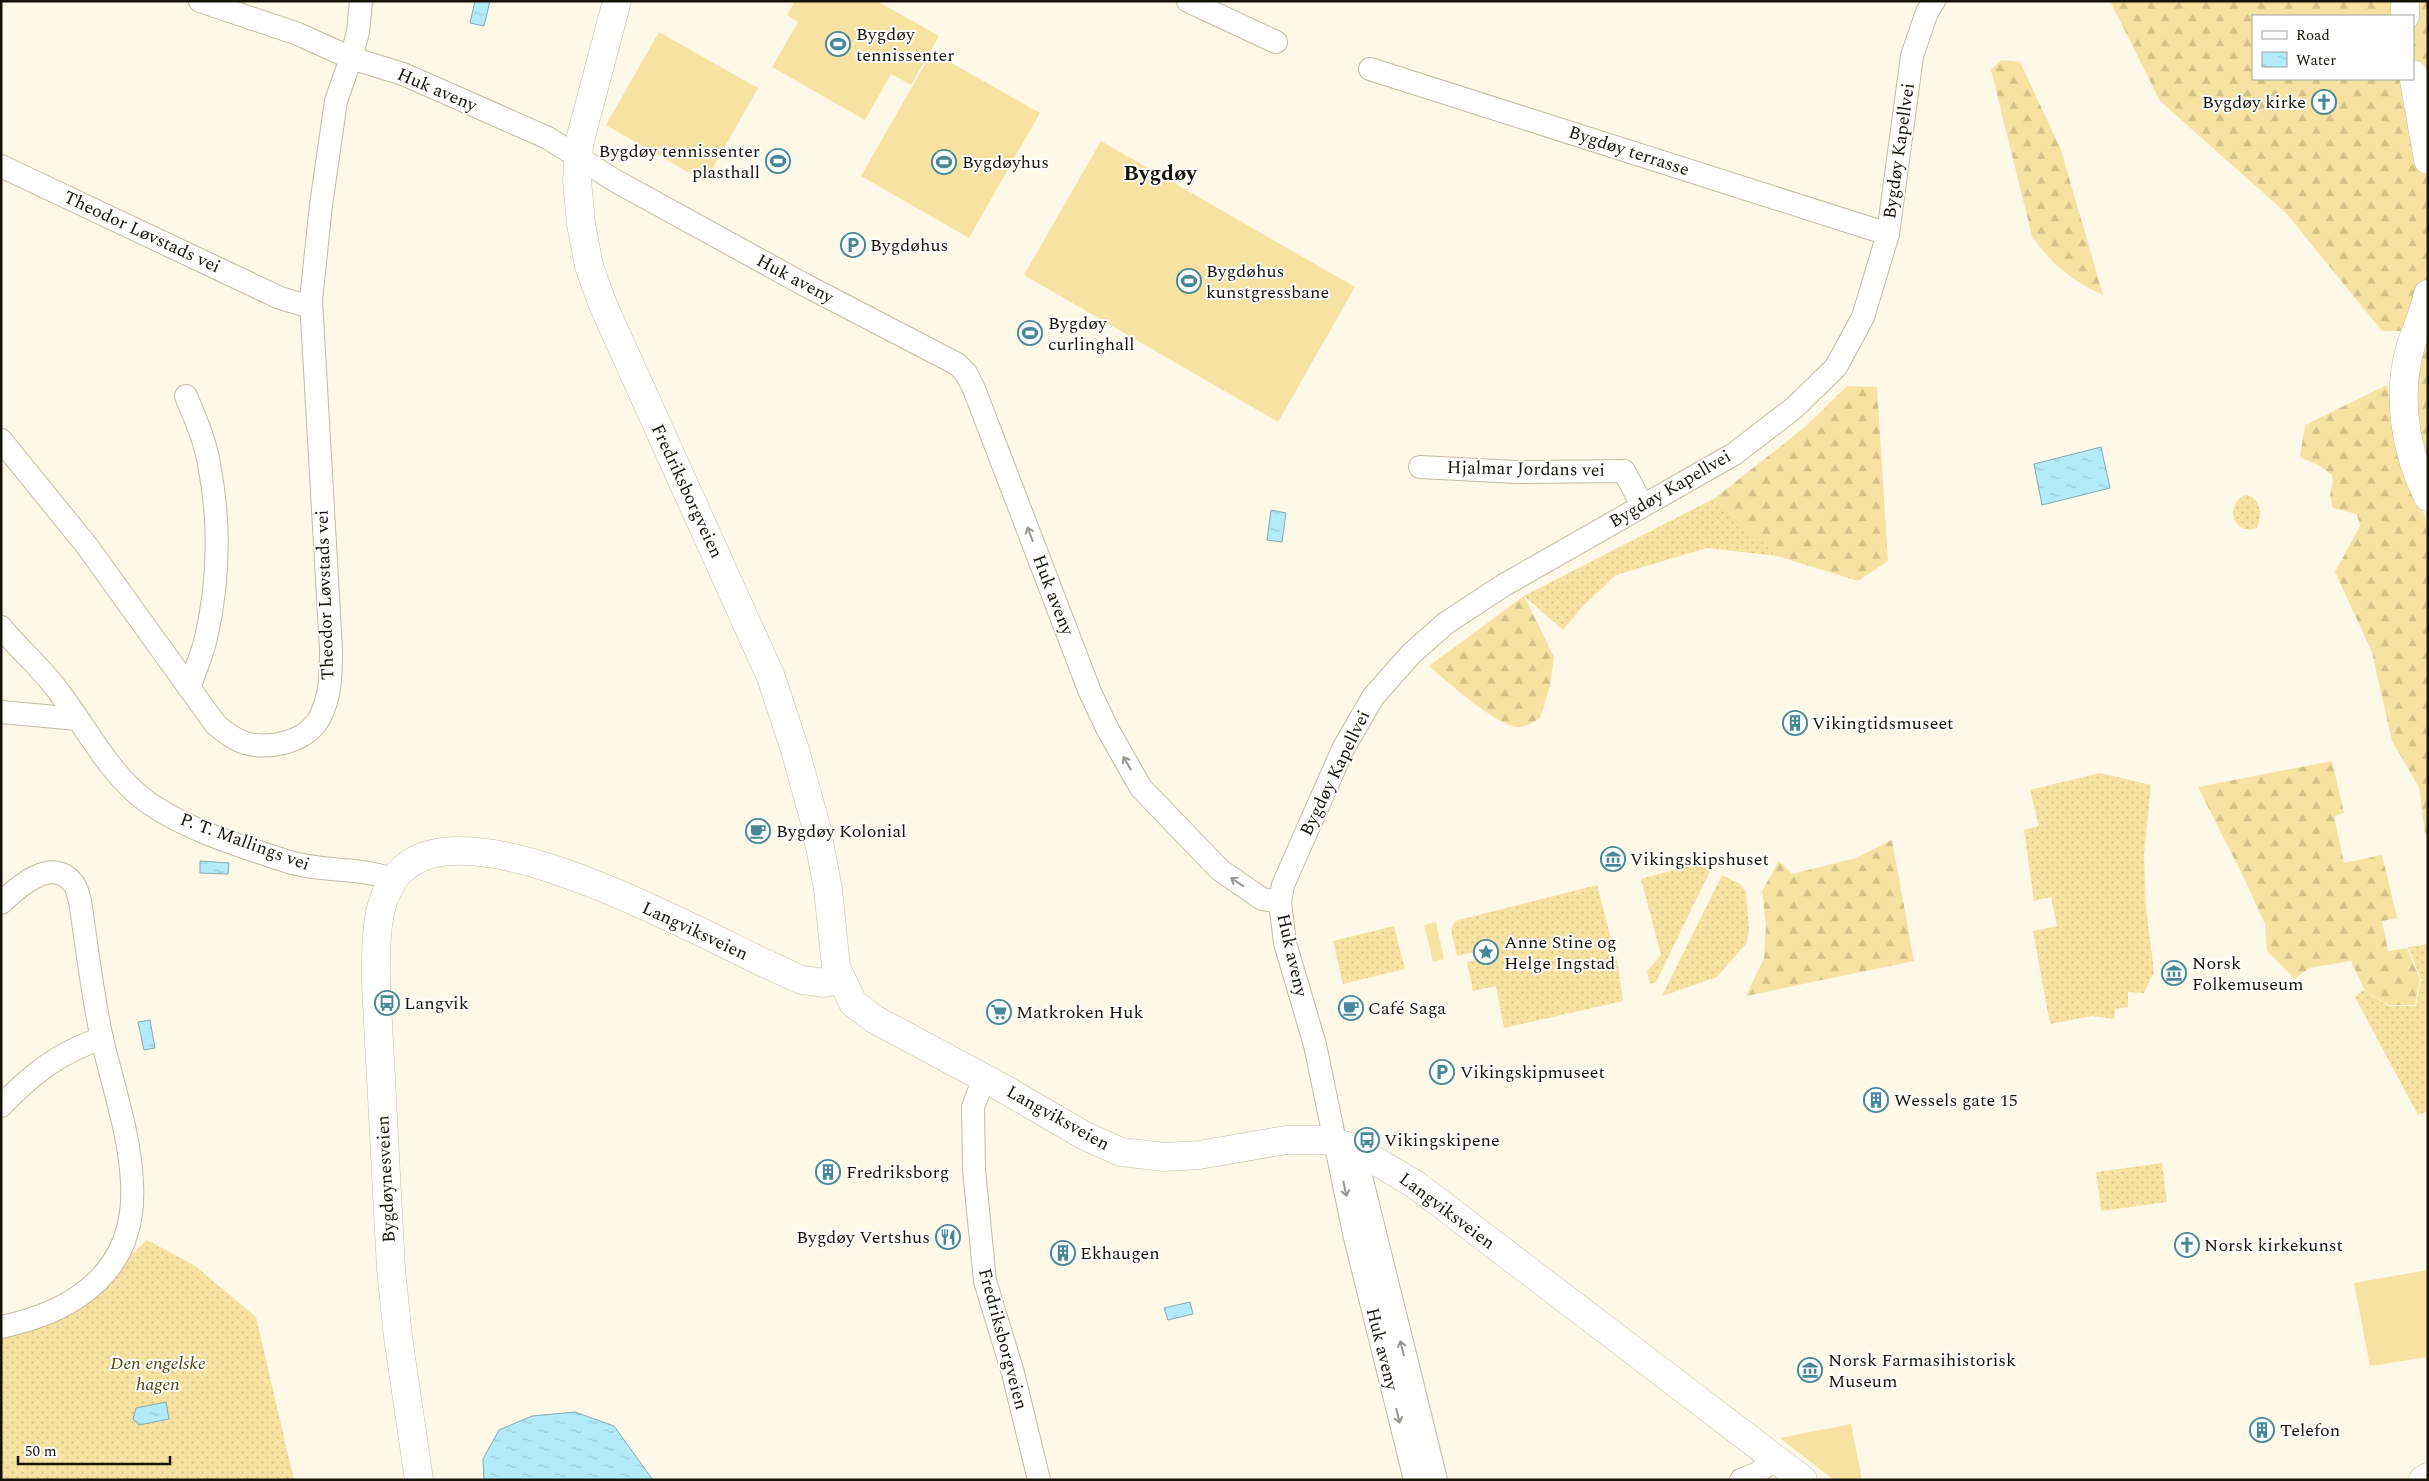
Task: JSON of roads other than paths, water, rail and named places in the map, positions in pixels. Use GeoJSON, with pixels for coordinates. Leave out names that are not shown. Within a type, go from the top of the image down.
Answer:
{"type":"FeatureCollection","features":[{"type":"Feature","properties":{"kind":"street","name":"Huk aveny"},"geometry":{"type":"LineString","coordinates":[[200,1],[298,34],[352,58],[403,74],[548,138],[614,180],[805,286],[957,364],[966,372],[1090,692],[1108,730],[1141,788],[1220,870],[1262,899],[1280,902],[1285,943],[1345,1145],[1436,1480]]}},
{"type":"Feature","properties":{"kind":"street"},"geometry":{"type":"LineString","coordinates":[[352,58],[358,32],[361,1]]}},
{"type":"Feature","properties":{"kind":"street","name":"Fredriksborgveien"},"geometry":{"type":"LineString","coordinates":[[617,1],[583,124],[578,158],[580,224],[588,259],[598,292],[771,677],[795,750],[823,858],[833,952],[841,979]]}},
{"type":"Feature","properties":{"kind":"street"},"geometry":{"type":"LineString","coordinates":[[1188,1],[1276,42]]}},
{"type":"Feature","properties":{"kind":"street","name":"Bygdøy Kapellvei"},"geometry":{"type":"LineString","coordinates":[[1280,902],[1283,885],[1344,749],[1373,697],[1411,654],[1446,623],[1496,590],[1642,504],[1734,454],[1794,408],[1836,366],[1863,317],[1888,234],[1912,56],[1927,12],[1934,1]]}},
{"type":"Feature","properties":{"kind":"street"},"geometry":{"type":"LineString","coordinates":[[2405,1],[2405,15]]}},
{"type":"Feature","properties":{"kind":"street","name":"Theodor Løvstads vei"},"geometry":{"type":"LineString","coordinates":[[1,440],[87,546],[216,725],[229,736],[261,745],[294,740],[310,730],[320,718],[331,678],[331,649],[311,307],[321,205],[336,101],[352,58]]}},
{"type":"Feature","properties":{"kind":"street","name":"Bygdøy terrasse"},"geometry":{"type":"LineString","coordinates":[[1370,68],[1888,234]]}},
{"type":"Feature","properties":{"kind":"street"},"geometry":{"type":"LineString","coordinates":[[2414,80],[2428,160]]}},
{"type":"Feature","properties":{"kind":"street","name":"Theodor Løvstads vei"},"geometry":{"type":"LineString","coordinates":[[1,166],[280,298],[311,307]]}},
{"type":"Feature","properties":{"kind":"street"},"geometry":{"type":"LineString","coordinates":[[2428,294],[2423,315],[2411,346],[2403,390],[2404,425],[2421,483],[2428,497]]}},
{"type":"Feature","properties":{"kind":"street"},"geometry":{"type":"LineString","coordinates":[[186,396],[201,433],[209,464],[216,534],[213,601],[206,640],[189,688]]}},
{"type":"Feature","properties":{"kind":"street","name":"Hjalmar Jordans vei"},"geometry":{"type":"LineString","coordinates":[[1420,467],[1517,472],[1624,471],[1642,504]]}},
{"type":"Feature","properties":{"kind":"street","name":"P. T. Mallings vei"},"geometry":{"type":"LineString","coordinates":[[1,627],[21,652],[52,682],[113,769],[133,790],[150,804],[206,833],[288,862],[330,870],[369,872],[394,880]]}},
{"type":"Feature","properties":{"kind":"street"},"geometry":{"type":"LineString","coordinates":[[1,712],[78,719]]}},
{"type":"Feature","properties":{"kind":"street","name":"Langviksveien"},"geometry":{"type":"LineString","coordinates":[[394,880],[412,861],[440,854],[473,852],[549,867],[595,883],[802,980],[825,983],[841,979],[854,1003],[862,1011],[1099,1143],[1132,1154],[1173,1157],[1300,1139],[1345,1145],[1416,1185],[1803,1480]]}},
{"type":"Feature","properties":{"kind":"street"},"geometry":{"type":"LineString","coordinates":[[1,904],[21,884],[50,871],[63,874],[74,883],[80,901],[102,1038],[130,1164],[132,1204],[125,1241],[118,1256],[108,1270],[75,1299],[39,1316],[1,1327]]}},
{"type":"Feature","properties":{"kind":"street","name":"Bygdøynesveien"},"geometry":{"type":"LineString","coordinates":[[394,880],[383,904],[377,930],[376,984],[391,1269],[398,1337],[419,1480]]}},
{"type":"Feature","properties":{"kind":"street"},"geometry":{"type":"LineString","coordinates":[[1,1106],[43,1066],[79,1046],[102,1038]]}},
{"type":"Feature","properties":{"kind":"street","name":"Fredriksborgveien"},"geometry":{"type":"LineString","coordinates":[[984,1078],[975,1097],[974,1170],[985,1281],[1011,1366],[1039,1480]]}},
{"type":"Feature","properties":{"kind":"street","name":"Huk aveny"},"geometry":{"type":"LineString","coordinates":[[1345,1145],[1354,1232],[1415,1480]]}},
{"type":"Feature","properties":{"kind":"street"},"geometry":{"type":"LineString","coordinates":[[1741,1480],[1758,1473],[1774,1458]]}},
{"type":"Feature","properties":{"kind":"street"},"geometry":{"type":"LineString","coordinates":[[2423,1480],[2428,1477]]}},
{"type":"Feature","properties":{"kind":"water"},"geometry":{"type":"Polygon","coordinates":[[[475,1],[490,1],[484,26],[470,23],[475,1]]]}},
{"type":"Feature","properties":{"kind":"water"},"geometry":{"type":"Polygon","coordinates":[[[2101,447],[2110,488],[2042,505],[2034,464],[2101,447]]]}},
{"type":"Feature","properties":{"kind":"water"},"geometry":{"type":"Polygon","coordinates":[[[1271,510],[1286,513],[1282,542],[1267,540],[1271,510]]]}},
{"type":"Feature","properties":{"kind":"water"},"geometry":{"type":"Polygon","coordinates":[[[200,861],[229,863],[228,874],[200,873],[200,861]]]}},
{"type":"Feature","properties":{"kind":"water"},"geometry":{"type":"Polygon","coordinates":[[[150,1020],[155,1048],[144,1050],[138,1022],[150,1020]]]}},
{"type":"Feature","properties":{"kind":"water"},"geometry":{"type":"Polygon","coordinates":[[[1190,1302],[1193,1314],[1168,1320],[1164,1308],[1190,1302]]]}},
{"type":"Feature","properties":{"kind":"water"},"geometry":{"type":"Polygon","coordinates":[[[166,1402],[169,1419],[139,1425],[133,1419],[136,1408],[166,1402]]]}},
{"type":"Feature","properties":{"kind":"water"},"geometry":{"type":"Polygon","coordinates":[[[575,1412],[614,1426],[653,1480],[484,1480],[483,1459],[499,1430],[532,1416],[575,1412]]]}},
{"type":"Feature","properties":{"kind":"place","name":"Bygdøy tennissenter"},"geometry":{"type":"Point","coordinates":[838,44]}},
{"type":"Feature","properties":{"kind":"place","name":"Bygdøy kirke"},"geometry":{"type":"Point","coordinates":[2324,102]}},
{"type":"Feature","properties":{"kind":"place","name":"Bygdøy tennissenter plasthall"},"geometry":{"type":"Point","coordinates":[778,161]}},
{"type":"Feature","properties":{"kind":"place","name":"Bygdøyhus"},"geometry":{"type":"Point","coordinates":[944,162]}},
{"type":"Feature","properties":{"kind":"place","name":"Bygdøhus"},"geometry":{"type":"Point","coordinates":[853,245]}},
{"type":"Feature","properties":{"kind":"place","name":"Bygdøhus kunstgressbane"},"geometry":{"type":"Point","coordinates":[1189,281]}},
{"type":"Feature","properties":{"kind":"place","name":"Bygdøy curlinghall"},"geometry":{"type":"Point","coordinates":[1030,333]}},
{"type":"Feature","properties":{"kind":"place","name":"Vikingtidsmuseet"},"geometry":{"type":"Point","coordinates":[1795,723]}},
{"type":"Feature","properties":{"kind":"place","name":"Bygdøy Kolonial"},"geometry":{"type":"Point","coordinates":[758,831]}},
{"type":"Feature","properties":{"kind":"place","name":"Vikingskipshuset"},"geometry":{"type":"Point","coordinates":[1613,859]}},
{"type":"Feature","properties":{"kind":"place","name":"Anne Stine og Helge Ingstad"},"geometry":{"type":"Point","coordinates":[1486,952]}},
{"type":"Feature","properties":{"kind":"place","name":"Norsk Folkemuseum"},"geometry":{"type":"Point","coordinates":[2174,973]}},
{"type":"Feature","properties":{"kind":"place","name":"Langvik"},"geometry":{"type":"Point","coordinates":[387,1003]}},
{"type":"Feature","properties":{"kind":"place","name":"Café Saga"},"geometry":{"type":"Point","coordinates":[1351,1008]}},
{"type":"Feature","properties":{"kind":"place","name":"Matkroken Huk"},"geometry":{"type":"Point","coordinates":[999,1012]}},
{"type":"Feature","properties":{"kind":"place","name":"Vikingskipmuseet"},"geometry":{"type":"Point","coordinates":[1442,1072]}},
{"type":"Feature","properties":{"kind":"place","name":"Wessels gate 15"},"geometry":{"type":"Point","coordinates":[1876,1100]}},
{"type":"Feature","properties":{"kind":"place","name":"Vikingskipene"},"geometry":{"type":"Point","coordinates":[1367,1140]}},
{"type":"Feature","properties":{"kind":"place","name":"Fredriksborg"},"geometry":{"type":"Point","coordinates":[828,1172]}},
{"type":"Feature","properties":{"kind":"place","name":"Bygdøy Vertshus"},"geometry":{"type":"Point","coordinates":[948,1237]}},
{"type":"Feature","properties":{"kind":"place","name":"Norsk kirkekunst"},"geometry":{"type":"Point","coordinates":[2187,1245]}},
{"type":"Feature","properties":{"kind":"place","name":"Ekhaugen"},"geometry":{"type":"Point","coordinates":[1063,1253]}},
{"type":"Feature","properties":{"kind":"place","name":"Norsk Farmasihistorisk Museum"},"geometry":{"type":"Point","coordinates":[1810,1370]}},
{"type":"Feature","properties":{"kind":"place","name":"Telefon"},"geometry":{"type":"Point","coordinates":[2262,1430]}},
{"type":"Feature","properties":{"kind":"district","name":"Bygdøy"},"geometry":{"type":"Point","coordinates":[1160,173]}},
{"type":"Feature","properties":{"kind":"park label","name":"Den engelske hagen"},"geometry":{"type":"Point","coordinates":[158,1374]}}]}
